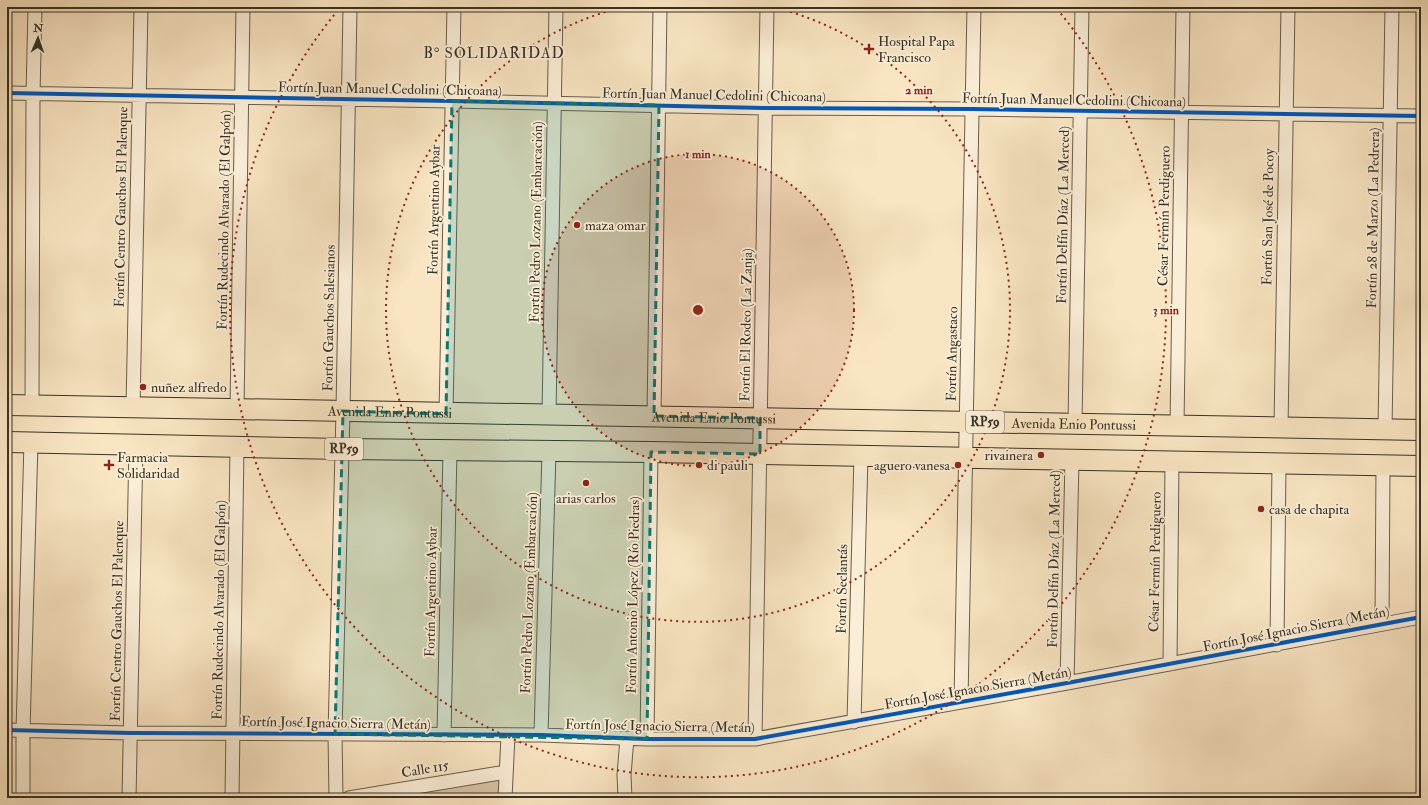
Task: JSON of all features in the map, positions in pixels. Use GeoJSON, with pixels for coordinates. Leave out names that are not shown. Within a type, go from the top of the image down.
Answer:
{"type":"FeatureCollection","features":[{"type":"Feature","properties":{"kind":"main road","name":"Avenida Enio Pontussi"},"geometry":{"type":"LineString","coordinates":[[7,405],[446,414],[549,414],[1421,430]]}},
{"type":"Feature","properties":{"kind":"main road","name":"RP59"},"geometry":{"type":"LineString","coordinates":[[7,442],[341,449],[651,452],[1421,466]]}},
{"type":"Feature","properties":{"kind":"street"},"geometry":{"type":"LineString","coordinates":[[32,405],[33,94],[35,7]]}},
{"type":"Feature","properties":{"kind":"street","name":"Fortín Centro Gauchos El Palenque"},"geometry":{"type":"LineString","coordinates":[[133,408],[141,7]]}},
{"type":"Feature","properties":{"kind":"street","name":"Fortín Rudecindo Alvarado (El Galpón)"},"geometry":{"type":"LineString","coordinates":[[237,409],[241,98],[244,7]]}},
{"type":"Feature","properties":{"kind":"street","name":"Fortín Gauchos Salesianos"},"geometry":{"type":"LineString","coordinates":[[336,798],[335,734],[343,411],[350,7]]}},
{"type":"Feature","properties":{"kind":"street","name":"Fortín Argentino Aybar"},"geometry":{"type":"LineString","coordinates":[[446,414],[454,7]]}},
{"type":"Feature","properties":{"kind":"street","name":"Fortín Pedro Lozano (Embarcación)"},"geometry":{"type":"LineString","coordinates":[[549,414],[556,7]]}},
{"type":"Feature","properties":{"kind":"street"},"geometry":{"type":"LineString","coordinates":[[654,416],[660,7]]}},
{"type":"Feature","properties":{"kind":"street","name":"Fortín El Rodeo (La Zanja)"},"geometry":{"type":"LineString","coordinates":[[755,739],[767,7]]}},
{"type":"Feature","properties":{"kind":"street","name":"Fortín Angastaco"},"geometry":{"type":"LineString","coordinates":[[961,702],[974,7]]}},
{"type":"Feature","properties":{"kind":"street","name":"Fortín Delfín Díaz (La Merced)"},"geometry":{"type":"LineString","coordinates":[[1076,424],[1082,7]]}},
{"type":"Feature","properties":{"kind":"street","name":"César Fermín Perdiguero"},"geometry":{"type":"LineString","coordinates":[[1177,426],[1183,7]]}},
{"type":"Feature","properties":{"kind":"street","name":"Fortín San José de Pocoy"},"geometry":{"type":"LineString","coordinates":[[1281,427],[1288,7]]}},
{"type":"Feature","properties":{"kind":"street","name":"Fortín 28 de Marzo (La Pedrera)"},"geometry":{"type":"LineString","coordinates":[[1385,429],[1392,7]]}},
{"type":"Feature","properties":{"kind":"street","name":"Fortín Juan Manuel Cedolini (Chicoana)"},"geometry":{"type":"LineString","coordinates":[[7,93],[765,108],[972,109],[1421,116]]}},
{"type":"Feature","properties":{"kind":"street"},"geometry":{"type":"LineString","coordinates":[[23,798],[23,731],[31,442]]}},
{"type":"Feature","properties":{"kind":"street","name":"Fortín Centro Gauchos El Palenque"},"geometry":{"type":"LineString","coordinates":[[129,798],[136,445]]}},
{"type":"Feature","properties":{"kind":"street","name":"Fortín Rudecindo Alvarado (El Galpón)"},"geometry":{"type":"LineString","coordinates":[[232,798],[237,447]]}},
{"type":"Feature","properties":{"kind":"street","name":"Fortín Argentino Aybar"},"geometry":{"type":"LineString","coordinates":[[444,735],[450,450]]}},
{"type":"Feature","properties":{"kind":"street","name":"Fortín Pedro Lozano (Embarcación)"},"geometry":{"type":"LineString","coordinates":[[541,735],[549,451]]}},
{"type":"Feature","properties":{"kind":"street","name":"Fortín Antonio López (Río Piedras)"},"geometry":{"type":"LineString","coordinates":[[647,739],[651,452]]}},
{"type":"Feature","properties":{"kind":"street","name":"Fortín Seclantás"},"geometry":{"type":"LineString","coordinates":[[854,722],[861,456]]}},
{"type":"Feature","properties":{"kind":"street","name":"Fortín Delfín Díaz (La Merced)"},"geometry":{"type":"LineString","coordinates":[[1067,683],[1072,460]]}},
{"type":"Feature","properties":{"kind":"street","name":"César Fermín Perdiguero"},"geometry":{"type":"LineString","coordinates":[[1170,664],[1172,461]]}},
{"type":"Feature","properties":{"kind":"street"},"geometry":{"type":"LineString","coordinates":[[1277,644],[1279,463]]}},
{"type":"Feature","properties":{"kind":"street"},"geometry":{"type":"LineString","coordinates":[[1382,624],[1383,465]]}},
{"type":"Feature","properties":{"kind":"street","name":"Fortín José Ignacio Sierra (Metán)"},"geometry":{"type":"LineString","coordinates":[[7,730],[130,733],[541,735],[647,739],[755,739],[1421,617]]}},
{"type":"Feature","properties":{"kind":"street"},"geometry":{"type":"LineString","coordinates":[[505,798],[508,736]]}},
{"type":"Feature","properties":{"kind":"street"},"geometry":{"type":"LineString","coordinates":[[625,798],[624,775],[627,738]]}},
{"type":"Feature","properties":{"kind":"street","name":"Calle 115"},"geometry":{"type":"LineString","coordinates":[[349,798],[506,772]]}},
{"type":"Feature","properties":{"kind":"highlighted area"},"geometry":{"type":"Polygon","coordinates":[[[452,101],[659,105],[654,416],[760,418],[760,454],[651,452],[647,739],[335,734],[343,411],[446,414],[452,101]]]}},
{"type":"Feature","properties":{"kind":"shaded area"},"geometry":{"type":"Polygon","coordinates":[[[506,773],[505,798],[355,798],[506,773]]]}},
{"type":"Feature","properties":{"kind":"cycle path"},"geometry":{"type":"LineString","coordinates":[[7,93],[765,108],[972,109],[1421,116]]}},
{"type":"Feature","properties":{"kind":"cycle path"},"geometry":{"type":"LineString","coordinates":[[7,730],[130,733],[541,735],[647,739],[755,739],[1421,617]]}},
{"type":"Feature","properties":{"kind":"place","name":"Hospital Papa Francisco"},"geometry":{"type":"Point","coordinates":[869,49]}},
{"type":"Feature","properties":{"kind":"place","name":"maza omar"},"geometry":{"type":"Point","coordinates":[577,225]}},
{"type":"Feature","properties":{"kind":"place","name":"nuñez alfredo"},"geometry":{"type":"Point","coordinates":[143,387]}},
{"type":"Feature","properties":{"kind":"place","name":"rivainera"},"geometry":{"type":"Point","coordinates":[1041,455]}},
{"type":"Feature","properties":{"kind":"place","name":"Farmacia Solidaridad"},"geometry":{"type":"Point","coordinates":[109,465]}},
{"type":"Feature","properties":{"kind":"place","name":"di pauli"},"geometry":{"type":"Point","coordinates":[699,465]}},
{"type":"Feature","properties":{"kind":"place","name":"aguero vanesa"},"geometry":{"type":"Point","coordinates":[958,465]}},
{"type":"Feature","properties":{"kind":"place","name":"arias carlos"},"geometry":{"type":"Point","coordinates":[586,483]}},
{"type":"Feature","properties":{"kind":"place","name":"casa de chapita"},"geometry":{"type":"Point","coordinates":[1261,509]}},
{"type":"Feature","properties":{"kind":"district","name":"B° SOLIDARIDAD"},"geometry":{"type":"Point","coordinates":[494,53]}}]}
